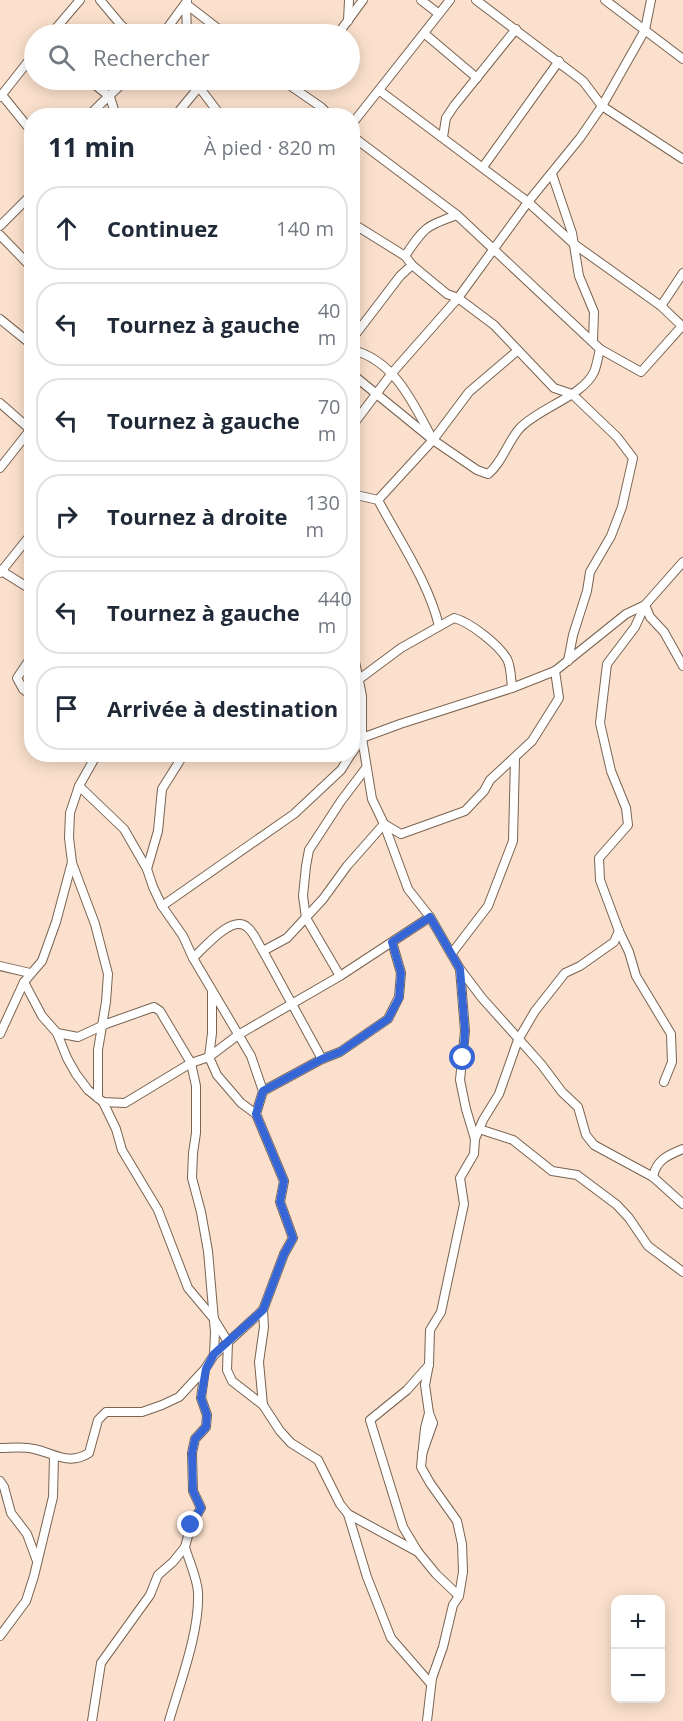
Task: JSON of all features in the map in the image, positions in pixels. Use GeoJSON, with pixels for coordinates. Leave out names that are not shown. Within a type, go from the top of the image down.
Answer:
{"type":"FeatureCollection","features":[{"type":"Feature","properties":{"kind":"street"},"geometry":{"type":"LineString","coordinates":[[60,24],[80,0]]}},
{"type":"Feature","properties":{"kind":"street"},"geometry":{"type":"LineString","coordinates":[[100,0],[120,24]]}},
{"type":"Feature","properties":{"kind":"street"},"geometry":{"type":"LineString","coordinates":[[348,21],[350,0]]}},
{"type":"Feature","properties":{"kind":"street"},"geometry":{"type":"LineString","coordinates":[[346,24],[363,0]]}},
{"type":"Feature","properties":{"kind":"street"},"geometry":{"type":"LineString","coordinates":[[421,0],[440,14]]}},
{"type":"Feature","properties":{"kind":"street"},"geometry":{"type":"LineString","coordinates":[[360,115],[450,0]]}},
{"type":"Feature","properties":{"kind":"street"},"geometry":{"type":"LineString","coordinates":[[476,0],[583,81],[602,106],[683,159]]}},
{"type":"Feature","properties":{"kind":"street"},"geometry":{"type":"LineString","coordinates":[[605,0],[683,59]]}},
{"type":"Feature","properties":{"kind":"street"},"geometry":{"type":"LineString","coordinates":[[360,416],[393,373],[458,298],[602,106],[645,30],[651,0]]}},
{"type":"Feature","properties":{"kind":"street"},"geometry":{"type":"LineString","coordinates":[[170,24],[187,2]]}},
{"type":"Feature","properties":{"kind":"street"},"geometry":{"type":"LineString","coordinates":[[187,2],[188,24]]}},
{"type":"Feature","properties":{"kind":"street"},"geometry":{"type":"LineString","coordinates":[[187,2],[213,24]]}},
{"type":"Feature","properties":{"kind":"street"},"geometry":{"type":"LineString","coordinates":[[442,137],[446,118],[516,29]]}},
{"type":"Feature","properties":{"kind":"street"},"geometry":{"type":"LineString","coordinates":[[425,34],[477,78]]}},
{"type":"Feature","properties":{"kind":"street"},"geometry":{"type":"LineString","coordinates":[[483,167],[559,62]]}},
{"type":"Feature","properties":{"kind":"street"},"geometry":{"type":"LineString","coordinates":[[24,67],[1,96],[24,123]]}},
{"type":"Feature","properties":{"kind":"street"},"geometry":{"type":"LineString","coordinates":[[101,90],[110,98],[113,108]]}},
{"type":"Feature","properties":{"kind":"street"},"geometry":{"type":"LineString","coordinates":[[96,108],[117,90]]}},
{"type":"Feature","properties":{"kind":"street"},"geometry":{"type":"LineString","coordinates":[[182,108],[197,90]]}},
{"type":"Feature","properties":{"kind":"street"},"geometry":{"type":"LineString","coordinates":[[201,90],[215,108]]}},
{"type":"Feature","properties":{"kind":"street"},"geometry":{"type":"LineString","coordinates":[[297,90],[323,108]]}},
{"type":"Feature","properties":{"kind":"street"},"geometry":{"type":"LineString","coordinates":[[360,142],[457,215],[600,350],[641,372],[682,327],[661,306],[573,244],[528,202],[380,91]]}},
{"type":"Feature","properties":{"kind":"street"},"geometry":{"type":"LineString","coordinates":[[552,174],[573,244],[579,276],[594,312],[593,341]]}},
{"type":"Feature","properties":{"kind":"street"},"geometry":{"type":"LineString","coordinates":[[0,226],[24,203]]}},
{"type":"Feature","properties":{"kind":"street"},"geometry":{"type":"LineString","coordinates":[[20,207],[24,207]]}},
{"type":"Feature","properties":{"kind":"street"},"geometry":{"type":"LineString","coordinates":[[405,256],[422,232],[433,223],[457,215]]}},
{"type":"Feature","properties":{"kind":"street"},"geometry":{"type":"LineString","coordinates":[[360,230],[405,256],[412,265],[447,294],[458,298],[494,325],[554,388],[572,394],[617,437],[633,458],[622,507],[611,536],[590,572],[568,661]]}},
{"type":"Feature","properties":{"kind":"street"},"geometry":{"type":"LineString","coordinates":[[0,235],[24,260]]}},
{"type":"Feature","properties":{"kind":"street"},"geometry":{"type":"LineString","coordinates":[[360,328],[400,276],[412,265]]}},
{"type":"Feature","properties":{"kind":"street"},"geometry":{"type":"LineString","coordinates":[[661,306],[683,273]]}},
{"type":"Feature","properties":{"kind":"street"},"geometry":{"type":"LineString","coordinates":[[0,319],[24,338]]}},
{"type":"Feature","properties":{"kind":"street"},"geometry":{"type":"LineString","coordinates":[[360,380],[433,440],[477,470],[488,474],[494,469],[520,428],[542,410],[572,394],[593,374],[600,350]]}},
{"type":"Feature","properties":{"kind":"street"},"geometry":{"type":"LineString","coordinates":[[378,500],[433,440],[469,392],[517,351]]}},
{"type":"Feature","properties":{"kind":"street"},"geometry":{"type":"LineString","coordinates":[[360,352],[367,354],[393,373],[413,402],[433,440]]}},
{"type":"Feature","properties":{"kind":"street"},"geometry":{"type":"LineString","coordinates":[[0,403],[24,424]]}},
{"type":"Feature","properties":{"kind":"street"},"geometry":{"type":"LineString","coordinates":[[0,468],[24,439]]}},
{"type":"Feature","properties":{"kind":"street"},"geometry":{"type":"LineString","coordinates":[[360,496],[378,500],[419,576],[435,610],[439,626]]}},
{"type":"Feature","properties":{"kind":"street"},"geometry":{"type":"LineString","coordinates":[[24,543],[0,572],[24,585]]}},
{"type":"Feature","properties":{"kind":"street"},"geometry":{"type":"LineString","coordinates":[[664,1082],[672,1062],[671,1034],[636,976],[629,952],[600,880],[599,858],[628,825],[626,808],[611,771],[600,723],[607,664],[635,627],[645,605],[683,562]]}},
{"type":"Feature","properties":{"kind":"street"},"geometry":{"type":"LineString","coordinates":[[360,741],[362,738],[400,724],[513,688],[555,671],[626,614],[645,605]]}},
{"type":"Feature","properties":{"kind":"street"},"geometry":{"type":"LineString","coordinates":[[645,605],[650,617],[664,632],[683,666]]}},
{"type":"Feature","properties":{"kind":"street"},"geometry":{"type":"LineString","coordinates":[[360,679],[401,648],[454,618],[463,620],[492,642],[508,660],[513,688]]}},
{"type":"Feature","properties":{"kind":"street"},"geometry":{"type":"LineString","coordinates":[[24,667],[16,678],[24,690]]}},
{"type":"Feature","properties":{"kind":"street"},"geometry":{"type":"LineString","coordinates":[[384,824],[401,834],[465,811],[484,791],[490,780],[532,741],[559,698],[555,671]]}},
{"type":"Feature","properties":{"kind":"street"},"geometry":{"type":"LineString","coordinates":[[360,688],[362,738],[372,799],[384,824],[408,889],[430,917],[460,969],[482,998],[541,1064],[562,1092],[578,1107],[586,1135],[594,1145],[653,1178],[683,1204]]}},
{"type":"Feature","properties":{"kind":"street"},"geometry":{"type":"LineString","coordinates":[[452,953],[488,906],[513,841],[515,758]]}},
{"type":"Feature","properties":{"kind":"street"},"geometry":{"type":"LineString","coordinates":[[92,762],[79,786],[70,813],[69,838],[72,862],[95,924],[108,975],[98,1050],[100,1100]]}},
{"type":"Feature","properties":{"kind":"street"},"geometry":{"type":"LineString","coordinates":[[147,868],[158,831],[162,789],[179,762]]}},
{"type":"Feature","properties":{"kind":"street"},"geometry":{"type":"LineString","coordinates":[[162,906],[294,814],[341,770],[346,762]]}},
{"type":"Feature","properties":{"kind":"street"},"geometry":{"type":"LineString","coordinates":[[340,976],[306,918],[303,896],[309,850],[366,768]]}},
{"type":"Feature","properties":{"kind":"street"},"geometry":{"type":"LineString","coordinates":[[79,786],[124,828],[147,868],[162,906],[183,936],[193,958],[251,1056],[263,1091],[256,1114]]}},
{"type":"Feature","properties":{"kind":"street"},"geometry":{"type":"LineString","coordinates":[[263,951],[288,938],[384,824]]}},
{"type":"Feature","properties":{"kind":"street"},"geometry":{"type":"LineString","coordinates":[[1,1028],[24,982],[42,961],[56,922],[72,862]]}},
{"type":"Feature","properties":{"kind":"street"},"geometry":{"type":"LineString","coordinates":[[100,1100],[125,1103],[191,1064],[209,1057],[238,1035],[293,1005],[430,917]]}},
{"type":"Feature","properties":{"kind":"street"},"geometry":{"type":"LineString","coordinates":[[193,958],[231,924],[239,923],[248,927],[322,1059]]}},
{"type":"Feature","properties":{"kind":"street"},"geometry":{"type":"LineString","coordinates":[[427,1721],[431,1684],[453,1605],[459,1596],[463,1572],[462,1544],[457,1521],[421,1467],[429,1413],[425,1384],[429,1364],[430,1330],[441,1312],[464,1204],[460,1178],[474,1154],[475,1138],[479,1129],[500,1094],[518,1040],[535,1011],[565,973],[580,966],[614,942],[619,931]]}},
{"type":"Feature","properties":{"kind":"street"},"geometry":{"type":"LineString","coordinates":[[263,1091],[322,1059],[340,1052],[388,1019],[399,998],[401,973],[392,942]]}},
{"type":"Feature","properties":{"kind":"street"},"geometry":{"type":"LineString","coordinates":[[0,966],[30,973]]}},
{"type":"Feature","properties":{"kind":"street"},"geometry":{"type":"LineString","coordinates":[[460,969],[465,1031],[460,1080],[475,1138]]}},
{"type":"Feature","properties":{"kind":"street"},"geometry":{"type":"LineString","coordinates":[[24,982],[42,1016],[57,1033],[76,1074],[88,1090],[100,1100],[116,1129],[122,1150],[158,1210],[188,1288],[214,1319],[228,1342],[227,1370],[232,1381],[263,1405],[291,1443],[318,1460],[340,1504],[348,1514],[367,1577],[391,1638],[431,1684]]}},
{"type":"Feature","properties":{"kind":"street"},"geometry":{"type":"LineString","coordinates":[[212,989],[212,1032],[209,1057],[217,1075],[241,1103],[256,1114],[284,1181],[280,1202],[293,1238],[281,1262],[263,1310],[264,1328],[259,1362],[263,1405]]}},
{"type":"Feature","properties":{"kind":"street"},"geometry":{"type":"LineString","coordinates":[[57,1033],[78,1037],[154,1007],[159,1011],[191,1064],[196,1086],[196,1133],[192,1178],[208,1251],[214,1319],[214,1354]]}},
{"type":"Feature","properties":{"kind":"street"},"geometry":{"type":"LineString","coordinates":[[479,1129],[513,1140],[552,1171],[577,1175],[617,1205],[648,1246],[683,1272]]}},
{"type":"Feature","properties":{"kind":"street"},"geometry":{"type":"LineString","coordinates":[[653,1178],[655,1167],[669,1155],[683,1149]]}},
{"type":"Feature","properties":{"kind":"street"},"geometry":{"type":"LineString","coordinates":[[0,1448],[33,1448],[54,1456],[81,1459],[89,1453],[98,1420],[106,1412],[142,1412],[179,1397],[206,1369],[214,1354],[263,1310]]}},
{"type":"Feature","properties":{"kind":"street"},"geometry":{"type":"LineString","coordinates":[[429,1364],[407,1390],[370,1420],[403,1527],[418,1552],[436,1575],[459,1596]]}},
{"type":"Feature","properties":{"kind":"street"},"geometry":{"type":"LineString","coordinates":[[92,1721],[101,1663],[150,1595],[158,1575],[185,1547],[191,1525],[201,1508],[193,1491],[192,1453],[195,1439],[206,1427],[207,1415],[201,1398],[206,1369]]}},
{"type":"Feature","properties":{"kind":"street"},"geometry":{"type":"LineString","coordinates":[[0,1636],[26,1601],[52,1497],[54,1456]]}},
{"type":"Feature","properties":{"kind":"street"},"geometry":{"type":"LineString","coordinates":[[0,1481],[4,1487],[11,1513],[27,1534],[37,1561]]}},
{"type":"Feature","properties":{"kind":"street"},"geometry":{"type":"LineString","coordinates":[[348,1514],[418,1552]]}},
{"type":"Feature","properties":{"kind":"street"},"geometry":{"type":"LineString","coordinates":[[169,1721],[192,1642],[196,1617],[198,1591],[185,1547]]}},
{"type":"Feature","properties":{"kind":"route"},"geometry":{"type":"LineString","coordinates":[[191,1525],[201,1508],[193,1491],[192,1453],[195,1439],[206,1427],[207,1415],[201,1398],[206,1369],[214,1354],[263,1310],[274,1277],[293,1238],[280,1202],[284,1181],[256,1114],[263,1091],[322,1059],[340,1052],[388,1019],[399,998],[401,973],[392,942],[430,917],[460,969],[465,1031],[463,1058]]}}]}
